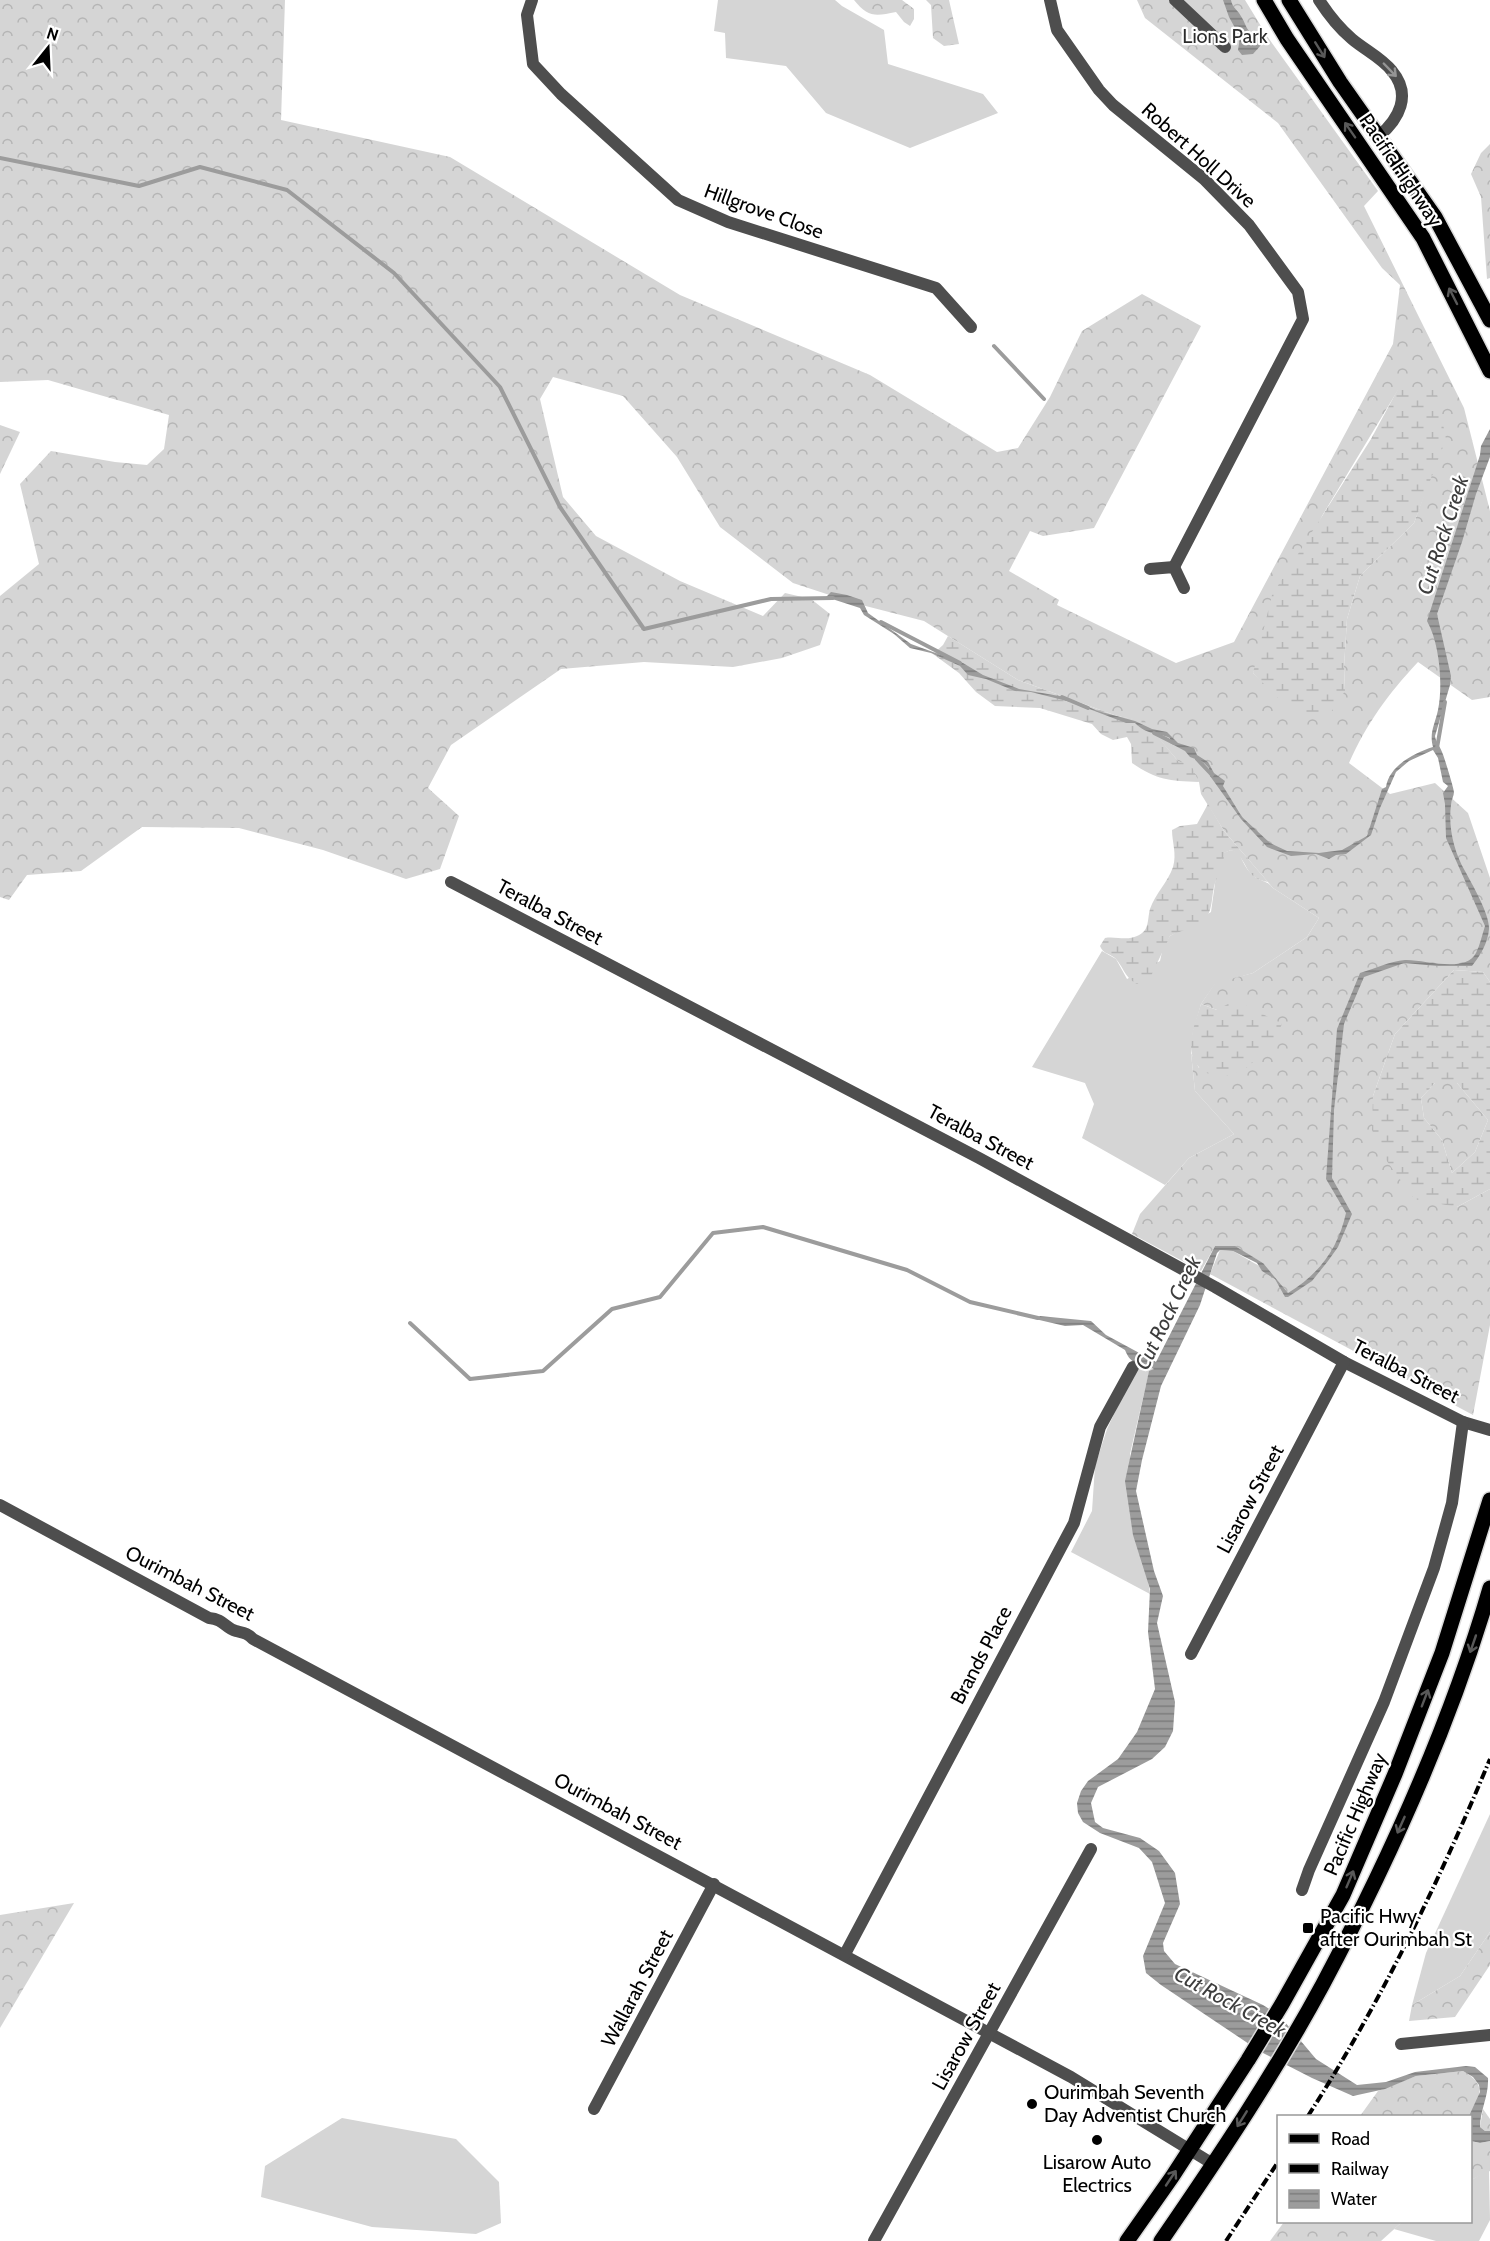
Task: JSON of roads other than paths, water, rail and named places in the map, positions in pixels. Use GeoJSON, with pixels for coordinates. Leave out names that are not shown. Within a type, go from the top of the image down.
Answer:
{"type":"FeatureCollection","features":[{"type":"Feature","properties":{"kind":"main road","name":"Pacific Highway"},"geometry":{"type":"LineString","coordinates":[[1264,0],[1287,39],[1423,238],[1490,371]]}},
{"type":"Feature","properties":{"kind":"main road","name":"Pacific Highway"},"geometry":{"type":"LineString","coordinates":[[1289,0],[1340,82],[1435,217],[1490,320]]}},
{"type":"Feature","properties":{"kind":"main road","name":"Pacific Highway"},"geometry":{"type":"LineString","coordinates":[[1127,2241],[1248,2060],[1343,1895],[1395,1774],[1442,1653],[1490,1500]]}},
{"type":"Feature","properties":{"kind":"main road"},"geometry":{"type":"LineString","coordinates":[[1161,2241],[1270,2074],[1305,2015],[1366,1900],[1413,1798],[1456,1690],[1490,1588]]}},
{"type":"Feature","properties":{"kind":"street","name":"Hillgrove Close"},"geometry":{"type":"LineString","coordinates":[[532,0],[527,15],[533,64],[561,94],[678,200],[728,222],[936,288],[970,327]]}},
{"type":"Feature","properties":{"kind":"street","name":"Robert Holl Drive"},"geometry":{"type":"LineString","coordinates":[[1050,0],[1057,30],[1100,90],[1113,105],[1204,179],[1249,225],[1298,292],[1303,319],[1174,567]]}},
{"type":"Feature","properties":{"kind":"street"},"geometry":{"type":"LineString","coordinates":[[1175,0],[1225,47]]}},
{"type":"Feature","properties":{"kind":"street"},"geometry":{"type":"LineString","coordinates":[[1318,0],[1339,27],[1391,69],[1399,80],[1402,98],[1398,116],[1379,135]]}},
{"type":"Feature","properties":{"kind":"street"},"geometry":{"type":"LineString","coordinates":[[1150,569],[1174,567],[1184,588]]}},
{"type":"Feature","properties":{"kind":"street","name":"Teralba Street"},"geometry":{"type":"LineString","coordinates":[[451,882],[979,1158],[1215,1287],[1344,1362],[1463,1422],[1490,1430]]}},
{"type":"Feature","properties":{"kind":"street","name":"Lisarow Street"},"geometry":{"type":"LineString","coordinates":[[1191,1654],[1344,1362]]}},
{"type":"Feature","properties":{"kind":"street","name":"Brands Place"},"geometry":{"type":"LineString","coordinates":[[845,1954],[1074,1523],[1100,1427],[1133,1367]]}},
{"type":"Feature","properties":{"kind":"street","name":"Pacific Highway"},"geometry":{"type":"LineString","coordinates":[[1302,1890],[1384,1702],[1434,1568],[1452,1503],[1463,1422]]}},
{"type":"Feature","properties":{"kind":"street","name":"Ourimbah Street"},"geometry":{"type":"LineString","coordinates":[[0,1505],[209,1618],[222,1620],[236,1631],[247,1633],[254,1639],[845,1954],[1071,2077],[1213,2164]]}},
{"type":"Feature","properties":{"kind":"street","name":"Lisarow Street"},"geometry":{"type":"LineString","coordinates":[[874,2241],[1091,1849]]}},
{"type":"Feature","properties":{"kind":"street","name":"Wallarah Street"},"geometry":{"type":"LineString","coordinates":[[594,2109],[714,1884]]}},
{"type":"Feature","properties":{"kind":"street"},"geometry":{"type":"LineString","coordinates":[[1401,2044],[1490,2035]]}},
{"type":"Feature","properties":{"kind":"water"},"geometry":{"type":"Polygon","coordinates":[[[1223,0],[1231,0],[1249,31],[1261,40],[1261,45],[1253,54],[1242,55],[1238,50],[1240,37],[1223,0]]]}},
{"type":"Feature","properties":{"kind":"water"},"geometry":{"type":"Polygon","coordinates":[[[1490,429],[1490,457],[1437,614],[1451,676],[1435,736],[1454,792],[1450,822],[1455,848],[1487,916],[1489,929],[1487,939],[1481,954],[1472,966],[1404,963],[1364,977],[1344,1024],[1334,1110],[1332,1178],[1352,1214],[1338,1247],[1312,1281],[1285,1297],[1275,1279],[1262,1271],[1257,1263],[1233,1251],[1220,1250],[1217,1253],[1200,1305],[1161,1386],[1136,1491],[1154,1571],[1163,1596],[1157,1623],[1175,1702],[1173,1731],[1165,1747],[1152,1759],[1098,1787],[1091,1803],[1095,1822],[1103,1828],[1140,1838],[1159,1851],[1175,1873],[1180,1904],[1163,1943],[1164,1951],[1175,1964],[1263,2005],[1279,2015],[1316,2059],[1357,2085],[1386,2082],[1415,2072],[1475,2067],[1488,2078],[1480,2127],[1485,2131],[1490,2131],[1490,2141],[1480,2143],[1472,2141],[1472,2115],[1469,2115],[1480,2092],[1479,2085],[1473,2077],[1463,2071],[1416,2076],[1385,2089],[1353,2096],[1261,2052],[1146,1973],[1143,1956],[1165,1903],[1152,1862],[1139,1848],[1100,1833],[1083,1822],[1078,1813],[1077,1803],[1088,1781],[1118,1759],[1137,1732],[1155,1689],[1148,1632],[1150,1589],[1133,1535],[1125,1481],[1149,1371],[1154,1369],[1134,1362],[1125,1350],[1083,1325],[1065,1326],[1035,1319],[1040,1316],[1091,1321],[1106,1335],[1156,1362],[1215,1246],[1235,1246],[1263,1263],[1288,1293],[1309,1278],[1326,1259],[1338,1238],[1346,1213],[1326,1179],[1337,1029],[1360,973],[1388,963],[1405,960],[1443,964],[1463,963],[1476,953],[1485,926],[1446,838],[1443,793],[1448,786],[1443,782],[1438,758],[1433,750],[1409,761],[1396,772],[1371,835],[1346,854],[1336,855],[1329,859],[1316,854],[1291,856],[1267,847],[1241,819],[1210,776],[1209,768],[1203,762],[1190,757],[1185,751],[1170,743],[1170,738],[1148,732],[1135,723],[1126,723],[1071,702],[1031,692],[1015,691],[986,679],[968,675],[960,666],[931,653],[910,648],[894,634],[864,615],[860,608],[826,597],[831,592],[862,600],[868,613],[911,644],[963,663],[983,675],[1019,689],[1065,697],[1098,711],[1167,732],[1178,743],[1194,748],[1197,755],[1208,762],[1214,773],[1225,781],[1223,786],[1242,817],[1270,843],[1287,851],[1319,853],[1342,850],[1367,836],[1382,789],[1386,787],[1388,779],[1397,767],[1418,753],[1433,747],[1432,733],[1438,710],[1440,677],[1438,653],[1427,621],[1481,446],[1490,429]]]}},
{"type":"Feature","properties":{"kind":"waterway"},"geometry":{"type":"LineString","coordinates":[[0,158],[139,186],[200,167],[287,190],[394,273],[500,387],[560,507],[644,629],[771,599],[833,598]]}},
{"type":"Feature","properties":{"kind":"waterway"},"geometry":{"type":"LineString","coordinates":[[994,346],[1044,399]]}},
{"type":"Feature","properties":{"kind":"waterway"},"geometry":{"type":"LineString","coordinates":[[881,622],[960,663]]}},
{"type":"Feature","properties":{"kind":"waterway"},"geometry":{"type":"LineString","coordinates":[[1062,697],[1088,708]]}},
{"type":"Feature","properties":{"kind":"waterway","name":"Cut Rock Creek"},"geometry":{"type":"LineString","coordinates":[[1437,748],[1445,702]]}},
{"type":"Feature","properties":{"kind":"waterway"},"geometry":{"type":"LineString","coordinates":[[1154,733],[1174,743]]}},
{"type":"Feature","properties":{"kind":"waterway"},"geometry":{"type":"LineString","coordinates":[[1197,759],[1212,775]]}},
{"type":"Feature","properties":{"kind":"waterway"},"geometry":{"type":"LineString","coordinates":[[410,1323],[470,1379],[543,1371],[612,1309],[660,1297],[713,1233],[763,1227],[907,1270],[970,1302],[1038,1318]]}},
{"type":"Feature","properties":{"kind":"railway"},"geometry":{"type":"LineString","coordinates":[[1309,2115],[1360,2030],[1407,1942],[1490,1759]]}},
{"type":"Feature","properties":{"kind":"railway"},"geometry":{"type":"LineString","coordinates":[[1226,2241],[1277,2164]]}},
{"type":"Feature","properties":{"kind":"place","name":"Pacific Hwy after Ourimbah St"},"geometry":{"type":"Point","coordinates":[1308,1928]}},
{"type":"Feature","properties":{"kind":"place","name":"Ourimbah Seventh Day Adventist Church"},"geometry":{"type":"Point","coordinates":[1032,2104]}},
{"type":"Feature","properties":{"kind":"place","name":"Lisarow Auto Electrics"},"geometry":{"type":"Point","coordinates":[1097,2140]}},
{"type":"Feature","properties":{"kind":"park label","name":"Lions Park"},"geometry":{"type":"Point","coordinates":[1225,36]}}]}
